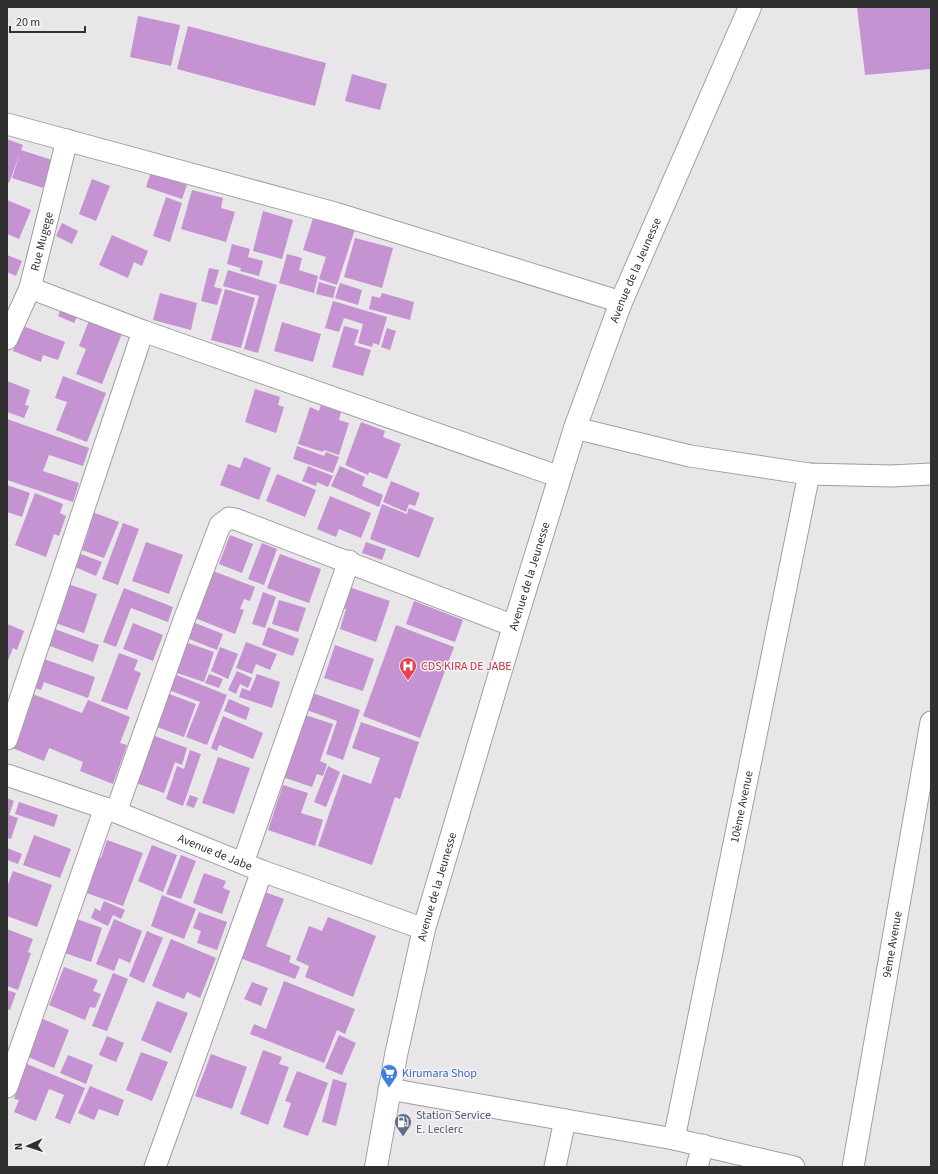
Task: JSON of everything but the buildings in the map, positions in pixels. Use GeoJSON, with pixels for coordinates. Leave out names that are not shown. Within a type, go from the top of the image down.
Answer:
{"type":"FeatureCollection","features":[{"type":"Feature","properties":{"kind":"street","name":"Avenue de la Jeunesse"},"geometry":{"type":"LineString","coordinates":[[376,1167],[389,1089],[424,929],[514,626],[575,428],[621,302],[750,7]]}},
{"type":"Feature","properties":{"kind":"street"},"geometry":{"type":"LineString","coordinates":[[7,124],[335,213],[621,302]]}},
{"type":"Feature","properties":{"kind":"street","name":"Rue Mugege"},"geometry":{"type":"LineString","coordinates":[[7,339],[30,288],[67,140]]}},
{"type":"Feature","properties":{"kind":"street"},"geometry":{"type":"LineString","coordinates":[[30,288],[143,331],[560,477]]}},
{"type":"Feature","properties":{"kind":"street"},"geometry":{"type":"LineString","coordinates":[[7,739],[143,331]]}},
{"type":"Feature","properties":{"kind":"street"},"geometry":{"type":"LineString","coordinates":[[575,428],[690,456],[809,474],[892,476],[931,474]]}},
{"type":"Feature","properties":{"kind":"street","name":"10ème Avenue"},"geometry":{"type":"LineString","coordinates":[[674,1139],[809,474]]}},
{"type":"Feature","properties":{"kind":"street"},"geometry":{"type":"LineString","coordinates":[[7,1087],[220,525],[229,518],[235,519],[349,561],[514,626]]}},
{"type":"Feature","properties":{"kind":"street"},"geometry":{"type":"LineString","coordinates":[[242,863],[349,561]]}},
{"type":"Feature","properties":{"kind":"street","name":"9ème Avenue"},"geometry":{"type":"LineString","coordinates":[[853,1167],[931,722]]}},
{"type":"Feature","properties":{"kind":"street","name":"Avenue de Jabe"},"geometry":{"type":"LineString","coordinates":[[7,775],[111,810],[262,871],[424,929]]}},
{"type":"Feature","properties":{"kind":"street"},"geometry":{"type":"LineString","coordinates":[[155,1167],[262,871]]}},
{"type":"Feature","properties":{"kind":"street"},"geometry":{"type":"LineString","coordinates":[[389,1089],[674,1139],[794,1167]]}},
{"type":"Feature","properties":{"kind":"street"},"geometry":{"type":"LineString","coordinates":[[554,1167],[565,1120]]}},
{"type":"Feature","properties":{"kind":"street"},"geometry":{"type":"LineString","coordinates":[[697,1167],[703,1145]]}},
{"type":"Feature","properties":{"kind":"place","name":"CDS KIRA DE JABE"},"geometry":{"type":"Point","coordinates":[408,681]}},
{"type":"Feature","properties":{"kind":"place","name":"Kirumara Shop"},"geometry":{"type":"Point","coordinates":[389,1088]}},
{"type":"Feature","properties":{"kind":"place","name":"Station Service E. Leclerc"},"geometry":{"type":"Point","coordinates":[403,1137]}}]}
